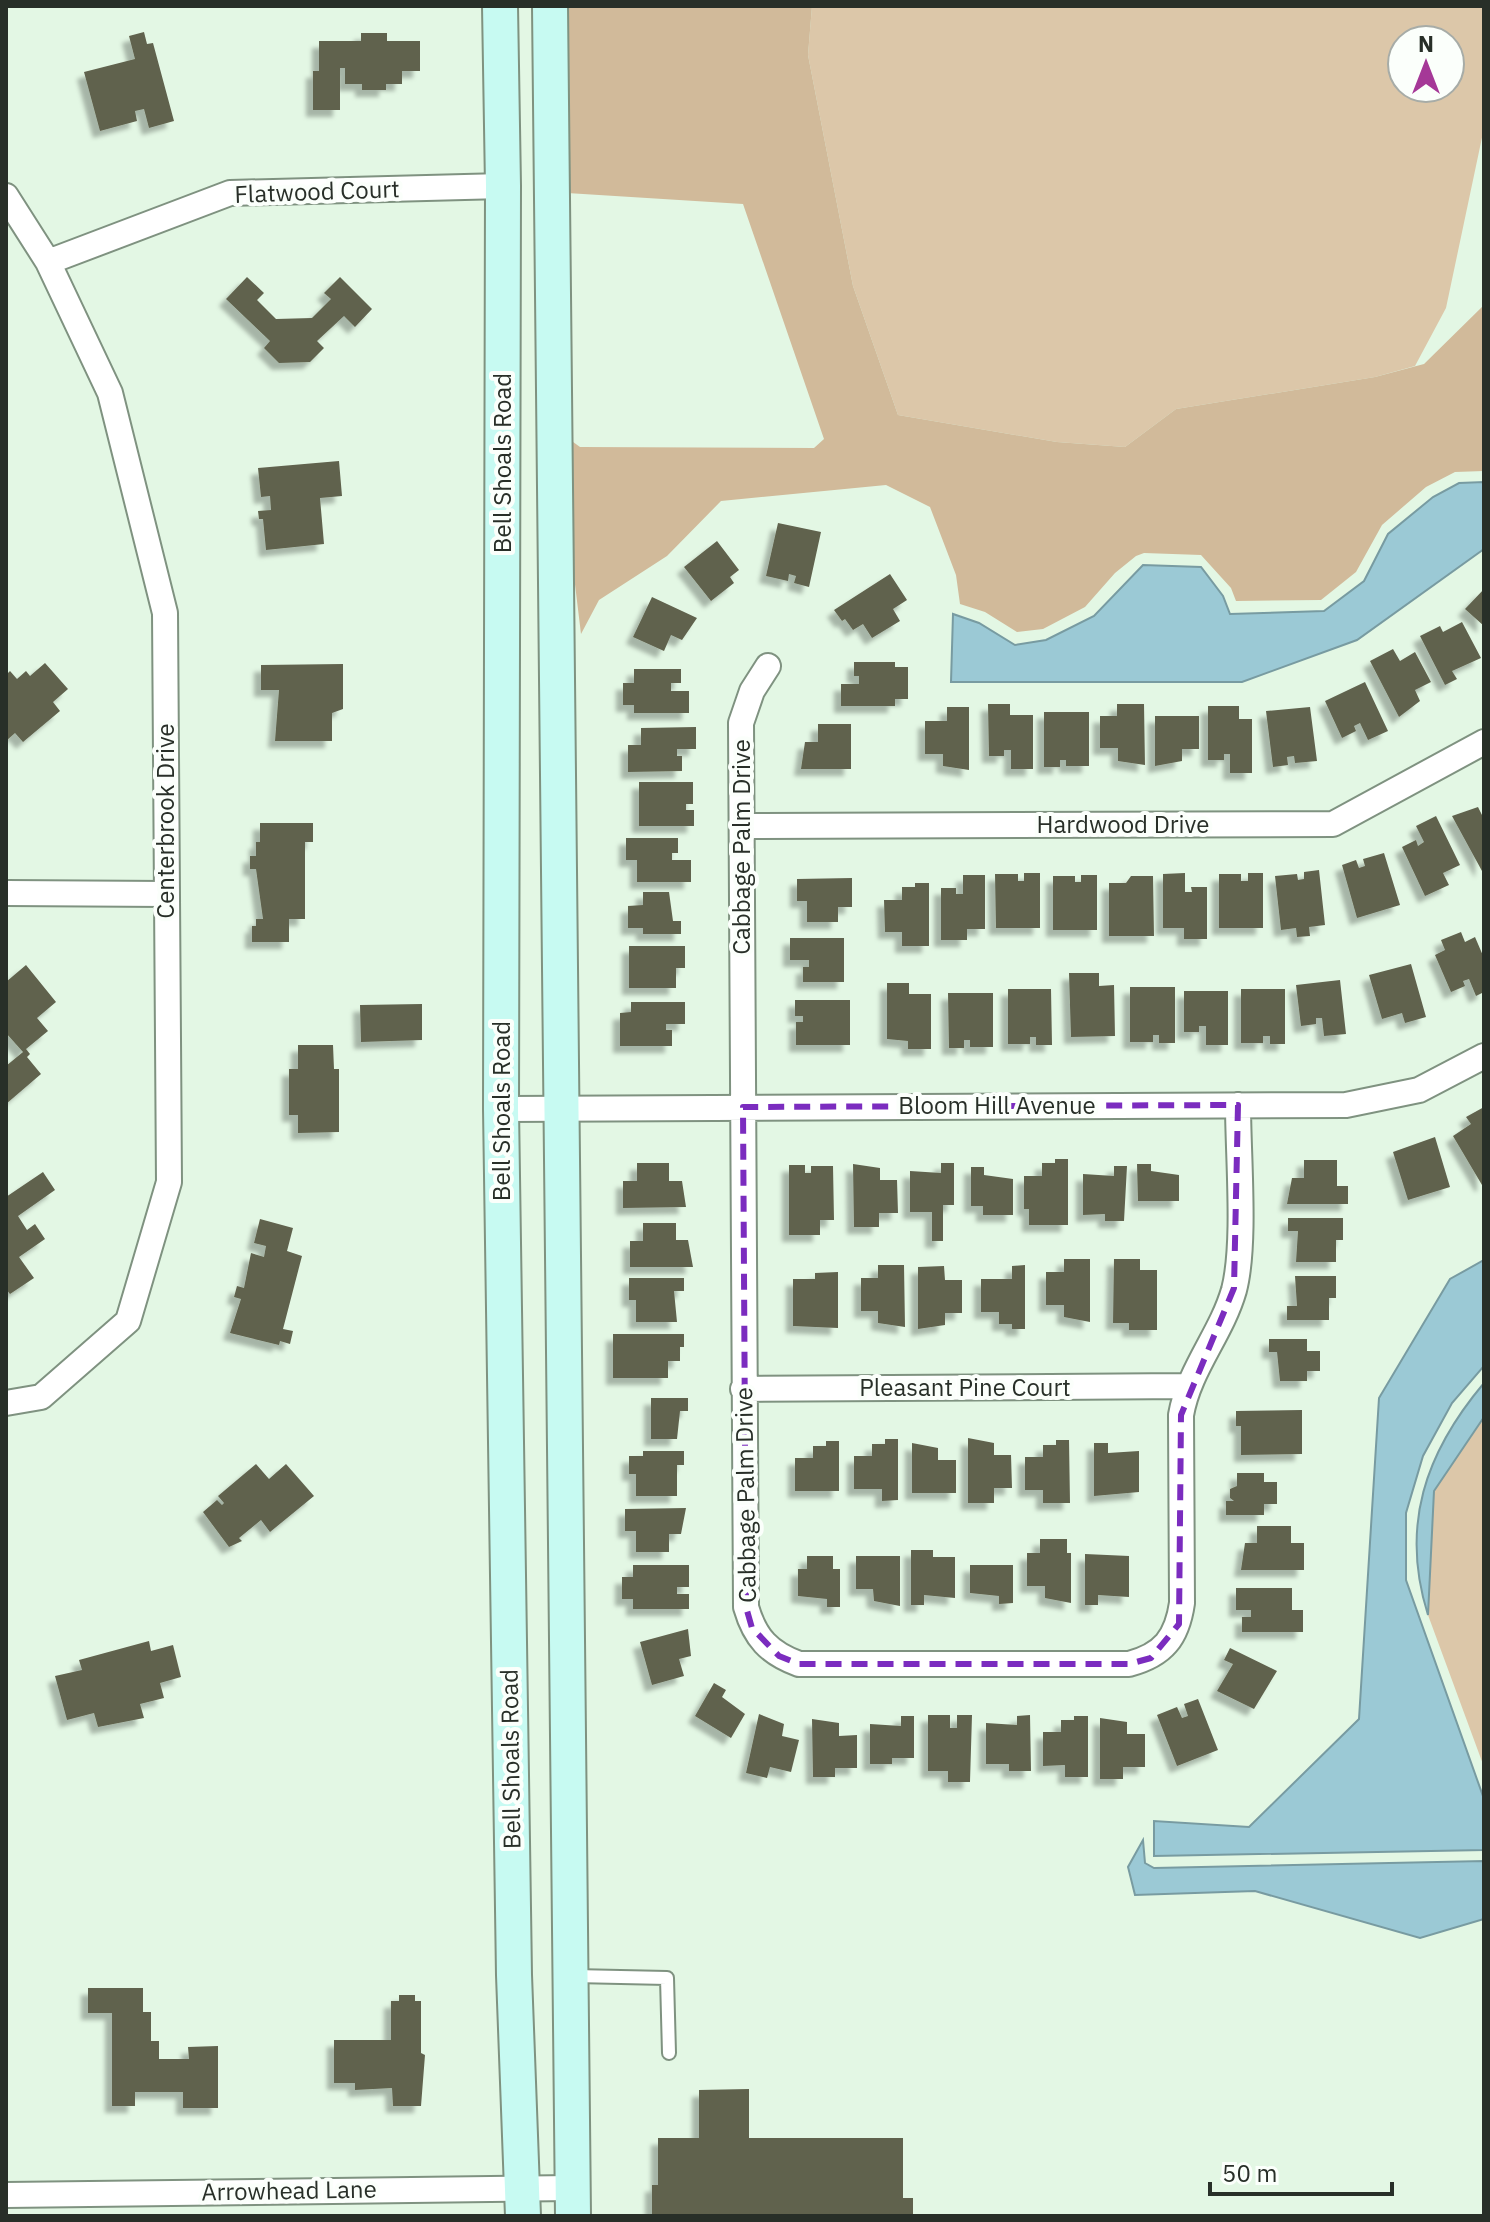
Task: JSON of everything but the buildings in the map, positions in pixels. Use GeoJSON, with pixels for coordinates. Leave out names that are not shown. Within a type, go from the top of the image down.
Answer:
{"type":"FeatureCollection","features":[{"type":"Feature","properties":{"kind":"main road","name":"Bell Shoals Road"},"geometry":{"type":"LineString","coordinates":[[500,6],[503,186],[501,1109],[514,1975],[522,2202]]}},
{"type":"Feature","properties":{"kind":"main road"},"geometry":{"type":"LineString","coordinates":[[550,6],[572,2202]]}},
{"type":"Feature","properties":{"kind":"street","name":"Flatwood Court"},"geometry":{"type":"LineString","coordinates":[[48,262],[230,193],[503,186]]}},
{"type":"Feature","properties":{"kind":"street","name":"Centerbrook Drive"},"geometry":{"type":"LineString","coordinates":[[6,196],[48,262],[110,393],[165,613],[169,1182],[128,1321],[41,1397],[6,1403]]}},
{"type":"Feature","properties":{"kind":"street","name":"Cabbage Palm Drive"},"geometry":{"type":"LineString","coordinates":[[768,666],[752,691],[741,723],[743,1389],[746,1607],[752,1628],[779,1656],[799,1664],[1129,1664],[1151,1658],[1168,1645],[1179,1624],[1181,1415],[1186,1386],[1224,1318],[1234,1288],[1239,1251],[1238,1105]]}},
{"type":"Feature","properties":{"kind":"street","name":"Hardwood Drive"},"geometry":{"type":"LineString","coordinates":[[742,826],[1333,824],[1484,742]]}},
{"type":"Feature","properties":{"kind":"street"},"geometry":{"type":"LineString","coordinates":[[6,893],[166,894]]}},
{"type":"Feature","properties":{"kind":"street","name":"Bloom Hill Avenue"},"geometry":{"type":"LineString","coordinates":[[501,1109],[1346,1105],[1419,1090],[1484,1056]]}},
{"type":"Feature","properties":{"kind":"street","name":"Pleasant Pine Court"},"geometry":{"type":"LineString","coordinates":[[743,1389],[1186,1386]]}},
{"type":"Feature","properties":{"kind":"street","name":"Arrowhead Lane"},"geometry":{"type":"LineString","coordinates":[[6,2195],[572,2202]]}},
{"type":"Feature","properties":{"kind":"lane"},"geometry":{"type":"LineString","coordinates":[[570,1976],[667,1978],[669,2053]]}},
{"type":"Feature","properties":{"kind":"highlighted area"},"geometry":{"type":"Polygon","coordinates":[[[1238,1105],[1234,1288],[1181,1415],[1179,1624],[1151,1658],[1129,1664],[799,1664],[779,1656],[752,1628],[746,1607],[743,1107],[1238,1105]]]}},
{"type":"Feature","properties":{"kind":"shaded area"},"geometry":{"type":"Polygon","coordinates":[[[554,6],[812,6],[808,55],[853,286],[898,415],[1057,442],[1125,447],[1176,409],[1375,377],[1424,364],[1484,305],[1484,471],[1455,472],[1426,487],[1382,525],[1356,572],[1321,600],[1236,601],[1231,588],[1201,555],[1144,553],[1115,573],[1085,607],[1043,629],[1017,632],[985,612],[960,604],[956,575],[930,507],[886,485],[721,501],[667,556],[599,600],[581,634],[553,402],[569,439],[580,447],[814,448],[824,439],[743,204],[551,192],[554,6]]]}},
{"type":"Feature","properties":{"kind":"shaded area"},"geometry":{"type":"Polygon","coordinates":[[[812,6],[1484,6],[1484,128],[1446,308],[1415,366],[1375,377],[1176,409],[1125,447],[1057,442],[898,415],[853,286],[808,55],[812,6]]]}},
{"type":"Feature","properties":{"kind":"shaded area"},"geometry":{"type":"Polygon","coordinates":[[[1484,1417],[1484,1767],[1428,1615],[1434,1491],[1484,1417]]]}},
{"type":"Feature","properties":{"kind":"water"},"geometry":{"type":"Polygon","coordinates":[[[1484,482],[1484,549],[1357,640],[1242,682],[951,682],[953,614],[979,623],[1015,645],[1046,640],[1094,616],[1143,565],[1201,567],[1223,596],[1230,614],[1324,611],[1364,581],[1388,534],[1433,497],[1459,483],[1484,482]]]}},
{"type":"Feature","properties":{"kind":"water"},"geometry":{"type":"Polygon","coordinates":[[[1484,1260],[1484,1366],[1452,1403],[1423,1456],[1406,1513],[1406,1580],[1484,1799],[1484,1850],[1154,1856],[1154,1821],[1249,1827],[1359,1719],[1379,1398],[1450,1279],[1484,1260]]]}},
{"type":"Feature","properties":{"kind":"water"},"geometry":{"type":"Polygon","coordinates":[[[1484,1383],[1484,1417],[1434,1491],[1428,1615],[1417,1551],[1423,1492],[1446,1436],[1484,1383]]]}},
{"type":"Feature","properties":{"kind":"water"},"geometry":{"type":"Polygon","coordinates":[[[1143,1840],[1145,1863],[1154,1868],[1484,1861],[1484,1919],[1420,1938],[1255,1891],[1135,1895],[1128,1867],[1143,1840]]]}}]}
